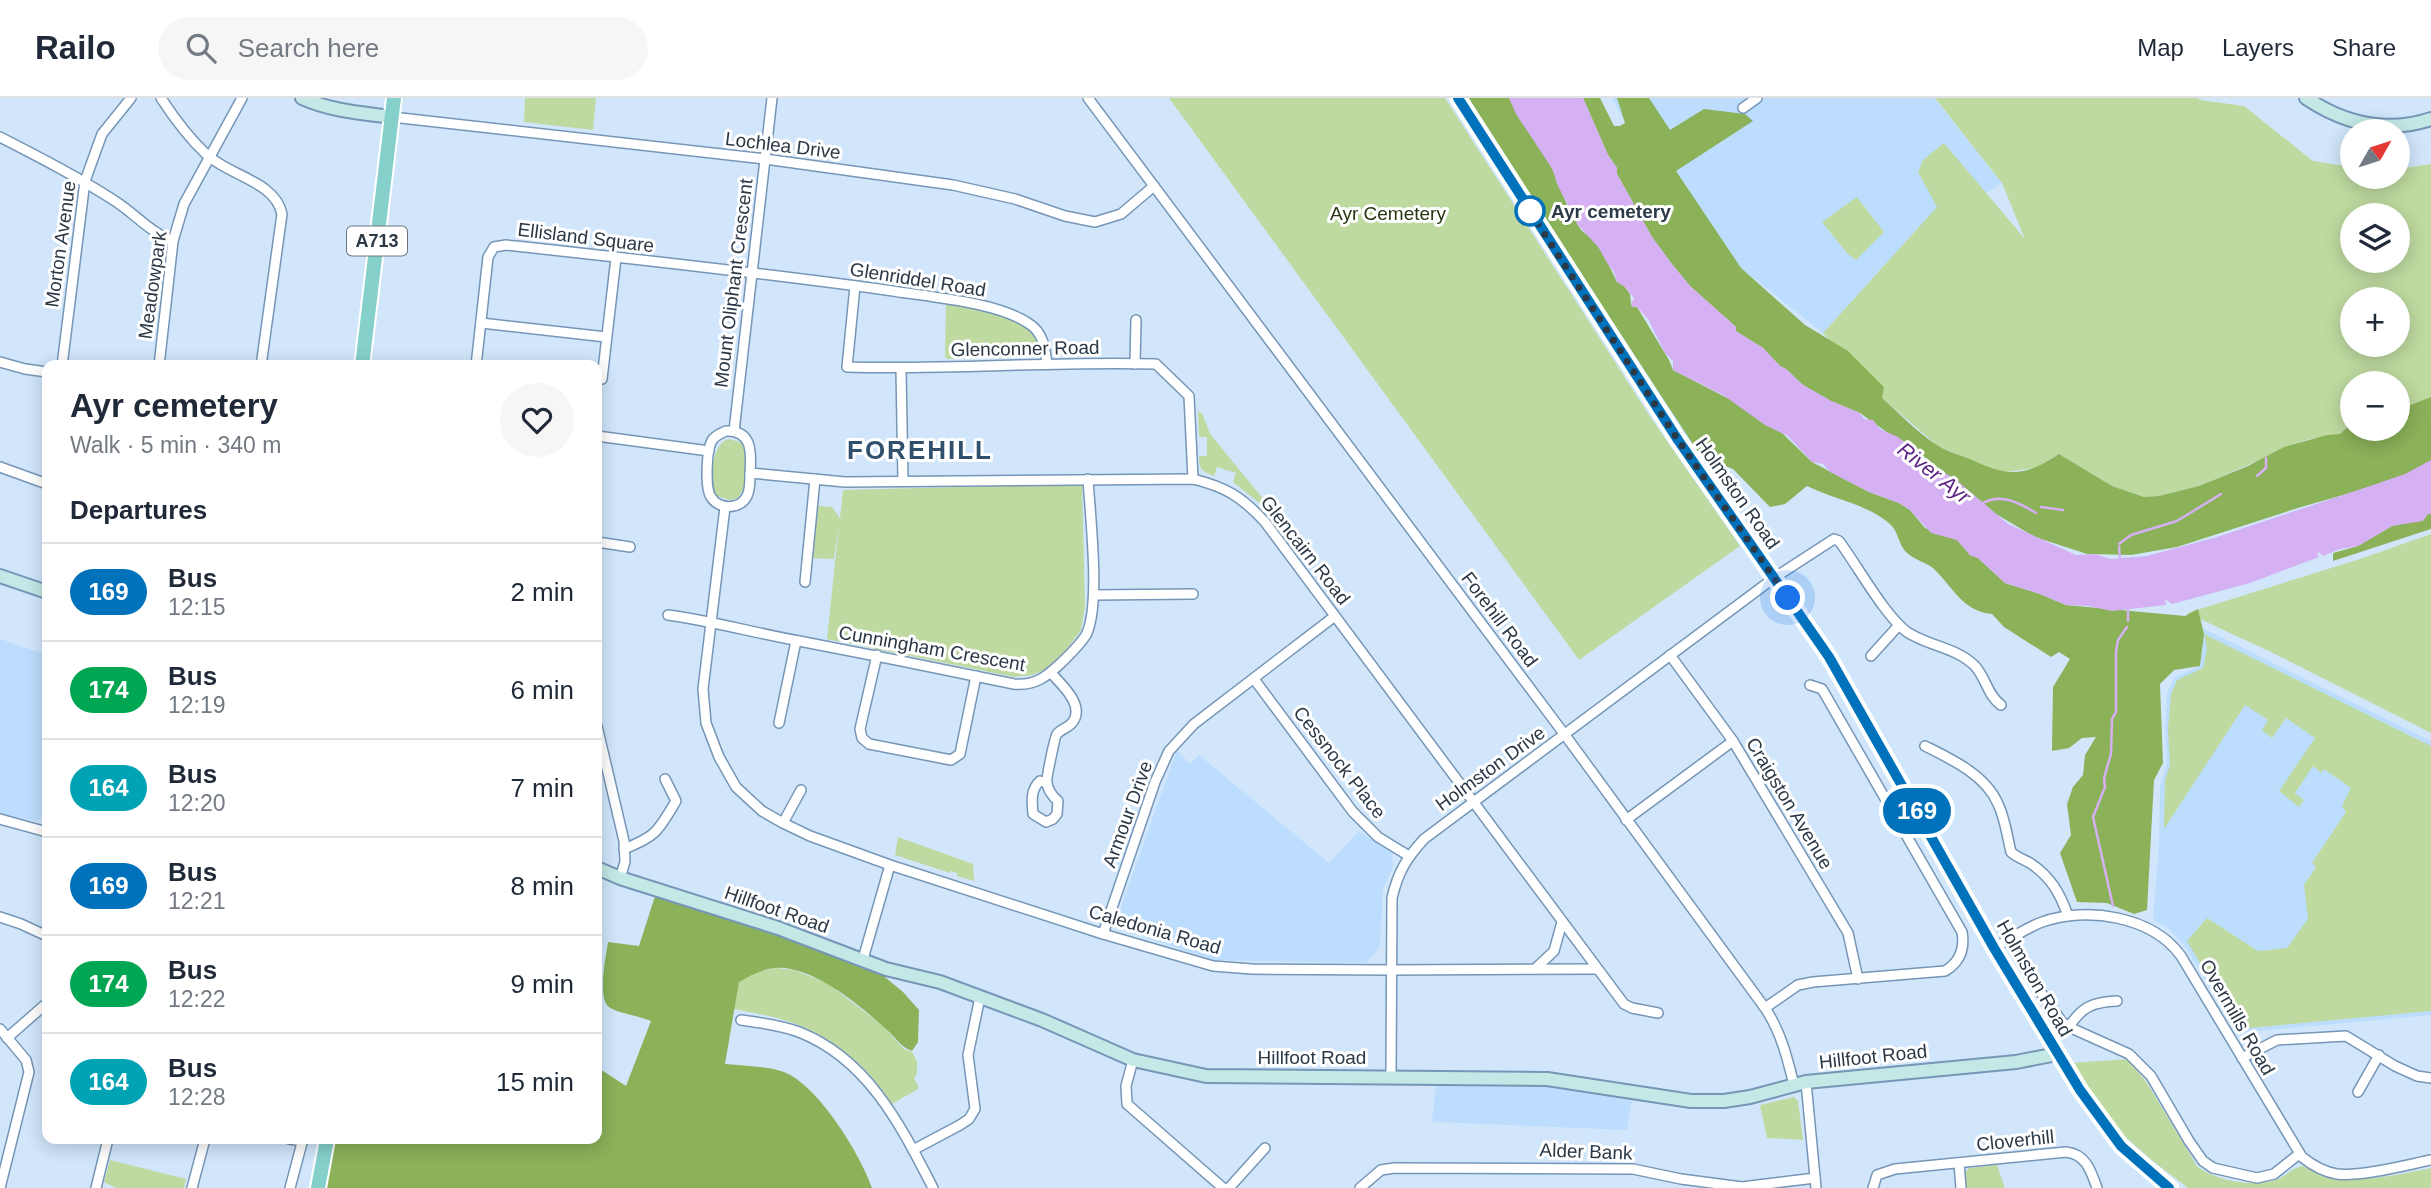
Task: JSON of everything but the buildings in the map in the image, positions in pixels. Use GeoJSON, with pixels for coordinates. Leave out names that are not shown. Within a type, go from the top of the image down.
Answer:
{"type":"FeatureCollection","features":[{"type":"Feature","properties":{"kind":"main road","name":"A713"},"geometry":{"type":"LineString","coordinates":[[363,360],[394,98]]}},
{"type":"Feature","properties":{"kind":"main road","name":"Holmston Road"},"geometry":{"type":"LineString","coordinates":[[1458,98],[1678,440],[1842,679],[1994,948],[2102,1123],[2121,1146],[2169,1188]]}},
{"type":"Feature","properties":{"kind":"main road"},"geometry":{"type":"LineString","coordinates":[[318,1188],[326,1144]]}},
{"type":"Feature","properties":{"kind":"street","name":"Morton Avenue"},"geometry":{"type":"LineString","coordinates":[[63,360],[85,181],[102,134],[131,98]]}},
{"type":"Feature","properties":{"kind":"street"},"geometry":{"type":"LineString","coordinates":[[161,98],[178,124],[208,157],[267,191],[279,202],[282,215],[262,360]]}},
{"type":"Feature","properties":{"kind":"street","name":"Meadowpark"},"geometry":{"type":"LineString","coordinates":[[160,360],[173,241],[184,204],[242,98]]}},
{"type":"Feature","properties":{"kind":"street"},"geometry":{"type":"LineString","coordinates":[[302,98],[320,106],[346,112],[392,117]]}},
{"type":"Feature","properties":{"kind":"street","name":"Mount Oliphant Crescent"},"geometry":{"type":"LineString","coordinates":[[734,431],[772,98]]}},
{"type":"Feature","properties":{"kind":"street","name":"Forehill Road"},"geometry":{"type":"LineString","coordinates":[[1087,98],[1565,735],[1765,1008],[1777,1026],[1800,1084],[1815,1183]]}},
{"type":"Feature","properties":{"kind":"street"},"geometry":{"type":"LineString","coordinates":[[1743,108],[1757,98]]}},
{"type":"Feature","properties":{"kind":"street"},"geometry":{"type":"LineString","coordinates":[[2306,98],[2327,112],[2357,123],[2401,126],[2431,119]]}},
{"type":"Feature","properties":{"kind":"street","name":"Lochlea Drive"},"geometry":{"type":"LineString","coordinates":[[392,117],[765,159],[953,185],[1095,222],[1121,214],[1154,186]]}},
{"type":"Feature","properties":{"kind":"street"},"geometry":{"type":"LineString","coordinates":[[0,136],[85,181],[119,203],[161,237],[173,241]]}},
{"type":"Feature","properties":{"kind":"street","name":"Ellisland Square"},"geometry":{"type":"LineString","coordinates":[[477,360],[488,257],[494,247],[506,245],[752,274]]}},
{"type":"Feature","properties":{"kind":"street"},"geometry":{"type":"LineString","coordinates":[[602,379],[616,258]]}},
{"type":"Feature","properties":{"kind":"street","name":"Glenriddel Road"},"geometry":{"type":"LineString","coordinates":[[752,274],[855,286],[995,309],[1016,317],[1039,332],[1047,364]]}},
{"type":"Feature","properties":{"kind":"street","name":"Glenconner Road"},"geometry":{"type":"LineString","coordinates":[[855,286],[847,367],[901,369],[1047,364],[1156,364],[1189,396],[1193,479]]}},
{"type":"Feature","properties":{"kind":"street"},"geometry":{"type":"LineString","coordinates":[[1135,364],[1136,320]]}},
{"type":"Feature","properties":{"kind":"street"},"geometry":{"type":"LineString","coordinates":[[481,323],[606,337]]}},
{"type":"Feature","properties":{"kind":"street"},"geometry":{"type":"LineString","coordinates":[[0,362],[42,371]]}},
{"type":"Feature","properties":{"kind":"street"},"geometry":{"type":"LineString","coordinates":[[901,369],[902,481]]}},
{"type":"Feature","properties":{"kind":"street"},"geometry":{"type":"LineString","coordinates":[[734,431],[744,436],[750,445],[749,493],[735,506],[725,507],[714,501],[707,489],[709,451],[712,441],[718,435],[734,431]]}},
{"type":"Feature","properties":{"kind":"street"},"geometry":{"type":"LineString","coordinates":[[602,437],[709,451]]}},
{"type":"Feature","properties":{"kind":"street"},"geometry":{"type":"LineString","coordinates":[[0,467],[42,481]]}},
{"type":"Feature","properties":{"kind":"street","name":"Glencairn Road"},"geometry":{"type":"LineString","coordinates":[[750,473],[845,482],[1193,479],[1225,489],[1251,507],[1265,522],[1624,1004],[1658,1013]]}},
{"type":"Feature","properties":{"kind":"street"},"geometry":{"type":"LineString","coordinates":[[805,582],[815,478]]}},
{"type":"Feature","properties":{"kind":"street","name":"Cunningham Crescent"},"geometry":{"type":"LineString","coordinates":[[667,614],[976,676],[1026,685],[1036,683],[1051,673],[1086,634],[1094,595],[1088,479]]}},
{"type":"Feature","properties":{"kind":"street","name":"Caledonia Road"},"geometry":{"type":"LineString","coordinates":[[725,507],[703,689],[706,723],[719,757],[736,787],[762,811],[783,823],[810,836],[890,865],[1103,934],[1213,966],[1252,969],[1597,969]]}},
{"type":"Feature","properties":{"kind":"street","name":"Holmston Drive"},"geometry":{"type":"LineString","coordinates":[[1391,1076],[1392,898],[1398,875],[1409,856],[1424,839],[1774,578],[1834,539],[1839,541],[1899,625]]}},
{"type":"Feature","properties":{"kind":"street"},"geometry":{"type":"LineString","coordinates":[[602,542],[630,547]]}},
{"type":"Feature","properties":{"kind":"street"},"geometry":{"type":"LineString","coordinates":[[0,576],[42,590]]}},
{"type":"Feature","properties":{"kind":"street"},"geometry":{"type":"LineString","coordinates":[[1094,595],[1193,594]]}},
{"type":"Feature","properties":{"kind":"street","name":"Armour Drive"},"geometry":{"type":"LineString","coordinates":[[1103,934],[1155,782],[1169,751],[1194,724],[1335,616]]}},
{"type":"Feature","properties":{"kind":"street"},"geometry":{"type":"LineString","coordinates":[[1871,656],[1899,625],[1926,642],[1965,657],[1977,668],[1992,699],[2000,705]]}},
{"type":"Feature","properties":{"kind":"street"},"geometry":{"type":"LineString","coordinates":[[779,723],[796,641]]}},
{"type":"Feature","properties":{"kind":"street"},"geometry":{"type":"LineString","coordinates":[[877,655],[860,729],[862,738],[869,744],[951,760],[956,757],[960,754],[976,676]]}},
{"type":"Feature","properties":{"kind":"street","name":"Craigston Avenue"},"geometry":{"type":"LineString","coordinates":[[1670,655],[1733,741],[1848,933],[1858,979]]}},
{"type":"Feature","properties":{"kind":"street"},"geometry":{"type":"LineString","coordinates":[[1046,782],[1052,758],[1052,743],[1056,734],[1072,724],[1076,714],[1075,703],[1051,673]]}},
{"type":"Feature","properties":{"kind":"street","name":"Cessnock Place"},"geometry":{"type":"LineString","coordinates":[[1254,679],[1353,812],[1378,837],[1409,856]]}},
{"type":"Feature","properties":{"kind":"street"},"geometry":{"type":"LineString","coordinates":[[1765,1008],[1798,985],[1812,982],[1945,971],[1957,962],[1962,952],[1962,932],[1822,689],[1810,685]]}},
{"type":"Feature","properties":{"kind":"street"},"geometry":{"type":"LineString","coordinates":[[1626,820],[1733,741]]}},
{"type":"Feature","properties":{"kind":"street"},"geometry":{"type":"LineString","coordinates":[[602,746],[624,849],[625,862],[620,878]]}},
{"type":"Feature","properties":{"kind":"street"},"geometry":{"type":"LineString","coordinates":[[1925,746],[1957,762],[1990,791],[1998,803],[2011,852],[2037,868],[2051,881],[2062,898],[2068,916]]}},
{"type":"Feature","properties":{"kind":"street"},"geometry":{"type":"LineString","coordinates":[[602,772],[608,771]]}},
{"type":"Feature","properties":{"kind":"street"},"geometry":{"type":"LineString","coordinates":[[624,849],[647,840],[660,829],[676,801],[665,779]]}},
{"type":"Feature","properties":{"kind":"street"},"geometry":{"type":"LineString","coordinates":[[783,823],[801,790]]}},
{"type":"Feature","properties":{"kind":"street"},"geometry":{"type":"LineString","coordinates":[[1886,800],[1905,790]]}},
{"type":"Feature","properties":{"kind":"street"},"geometry":{"type":"LineString","coordinates":[[0,820],[42,829]]}},
{"type":"Feature","properties":{"kind":"street"},"geometry":{"type":"LineString","coordinates":[[863,959],[890,865]]}},
{"type":"Feature","properties":{"kind":"street","name":"Hillfoot Road"},"geometry":{"type":"LineString","coordinates":[[602,870],[778,928],[886,969],[940,982],[1042,1020],[1133,1060],[1206,1076],[1547,1079],[1708,1102],[1750,1097],[1800,1084],[2016,1062],[2057,1054]]}},
{"type":"Feature","properties":{"kind":"street","name":"Overmills Road"},"geometry":{"type":"LineString","coordinates":[[1994,948],[2040,923],[2068,916],[2114,917],[2158,935],[2174,946],[2299,1154],[2323,1170],[2337,1174],[2431,1160]]}},
{"type":"Feature","properties":{"kind":"street"},"geometry":{"type":"LineString","coordinates":[[0,917],[42,933]]}},
{"type":"Feature","properties":{"kind":"street"},"geometry":{"type":"LineString","coordinates":[[1534,969],[1551,956],[1558,945],[1562,922]]}},
{"type":"Feature","properties":{"kind":"street"},"geometry":{"type":"LineString","coordinates":[[2039,990],[2069,1027],[2129,1054],[2151,1076],[2189,1141],[2203,1161],[2213,1168],[2258,1178],[2274,1174],[2299,1154]]}},
{"type":"Feature","properties":{"kind":"street"},"geometry":{"type":"LineString","coordinates":[[913,1150],[969,1119],[975,1108],[968,1055],[980,997]]}},
{"type":"Feature","properties":{"kind":"street"},"geometry":{"type":"LineString","coordinates":[[2069,1027],[2076,1016],[2095,1002],[2117,1000]]}},
{"type":"Feature","properties":{"kind":"street"},"geometry":{"type":"LineString","coordinates":[[7,1038],[42,1007]]}},
{"type":"Feature","properties":{"kind":"street"},"geometry":{"type":"LineString","coordinates":[[741,1020],[799,1032],[838,1054],[859,1072],[881,1097],[933,1188]]}},
{"type":"Feature","properties":{"kind":"street"},"geometry":{"type":"LineString","coordinates":[[0,1029],[26,1060],[29,1072],[0,1188]]}},
{"type":"Feature","properties":{"kind":"street"},"geometry":{"type":"LineString","coordinates":[[2242,1058],[2277,1040],[2346,1036],[2395,1066],[2417,1076],[2431,1078]]}},
{"type":"Feature","properties":{"kind":"street"},"geometry":{"type":"LineString","coordinates":[[2358,1092],[2379,1055]]}},
{"type":"Feature","properties":{"kind":"street"},"geometry":{"type":"LineString","coordinates":[[1133,1060],[1126,1086],[1127,1104],[1223,1188]]}},
{"type":"Feature","properties":{"kind":"street"},"geometry":{"type":"LineString","coordinates":[[2356,1071],[2367,1077]]}},
{"type":"Feature","properties":{"kind":"street"},"geometry":{"type":"LineString","coordinates":[[96,1188],[107,1144]]}},
{"type":"Feature","properties":{"kind":"street"},"geometry":{"type":"LineString","coordinates":[[192,1188],[204,1144]]}},
{"type":"Feature","properties":{"kind":"street"},"geometry":{"type":"LineString","coordinates":[[290,1188],[302,1144]]}},
{"type":"Feature","properties":{"kind":"street"},"geometry":{"type":"LineString","coordinates":[[1229,1188],[1265,1148]]}},
{"type":"Feature","properties":{"kind":"street","name":"Cloverhill"},"geometry":{"type":"LineString","coordinates":[[1873,1188],[1878,1175],[1887,1171],[2074,1153],[2087,1164],[2097,1188]]}},
{"type":"Feature","properties":{"kind":"street","name":"Cloverhill"},"geometry":{"type":"LineString","coordinates":[[1959,1163],[1961,1188]]}},
{"type":"Feature","properties":{"kind":"street","name":"Alder Bank"},"geometry":{"type":"LineString","coordinates":[[1360,1188],[1381,1170],[1394,1168],[1633,1168],[1681,1179],[1742,1186],[1815,1183]]}},
{"type":"Feature","properties":{"kind":"shaded area"},"geometry":{"type":"Polygon","coordinates":[[[1612,98],[1934,98],[2002,183],[1986,193],[1940,210],[1917,229],[1823,333],[1741,268],[1633,139],[1612,98]]]}},
{"type":"Feature","properties":{"kind":"shaded area"},"geometry":{"type":"Polygon","coordinates":[[[2200,627],[2431,741],[2431,1015],[2237,1033],[2185,946],[2167,927],[2153,920],[2160,786],[2167,764],[2167,693],[2175,677],[2200,666],[2203,649],[2200,627]]]}},
{"type":"Feature","properties":{"kind":"shaded area"},"geometry":{"type":"Polygon","coordinates":[[[0,639],[42,653],[42,817],[37,821],[0,815],[0,639]]]}},
{"type":"Feature","properties":{"kind":"shaded area"},"geometry":{"type":"Polygon","coordinates":[[[1177,750],[1190,764],[1199,755],[1329,863],[1359,831],[1392,853],[1393,866],[1383,889],[1380,947],[1366,963],[1214,960],[1129,932],[1119,912],[1177,750]]]}},
{"type":"Feature","properties":{"kind":"shaded area"},"geometry":{"type":"Polygon","coordinates":[[[1517,1082],[1632,1100],[1627,1130],[1432,1122],[1436,1083],[1517,1082]]]}},
{"type":"Feature","properties":{"kind":"green space"},"geometry":{"type":"Polygon","coordinates":[[[525,98],[596,98],[593,130],[524,122],[525,98]]]}},
{"type":"Feature","properties":{"kind":"green space","name":"Ayr Cemetery"},"geometry":{"type":"Polygon","coordinates":[[[1169,98],[1445,98],[1651,418],[1740,546],[1579,660],[1169,98]]]}},
{"type":"Feature","properties":{"kind":"green space"},"geometry":{"type":"Polygon","coordinates":[[[1466,98],[1509,98],[1552,168],[1570,212],[1581,230],[1603,253],[1617,282],[1630,294],[1631,304],[1637,307],[1673,370],[1731,400],[1781,432],[1812,462],[1869,492],[1899,503],[1910,510],[1925,528],[1957,540],[1970,555],[1978,558],[2005,583],[2066,605],[2185,616],[2198,609],[2204,634],[2200,666],[2174,670],[2160,684],[2163,763],[2154,780],[2147,910],[2134,914],[2107,903],[2077,902],[2060,853],[2071,835],[2067,804],[2073,787],[2083,775],[2085,755],[2096,737],[2082,738],[2069,748],[2052,751],[2053,687],[2070,659],[2059,652],[2051,657],[2004,627],[1992,614],[1965,603],[1934,569],[1906,552],[1893,527],[1871,511],[1807,486],[1785,504],[1770,507],[1733,469],[1703,457],[1466,98]]]}},
{"type":"Feature","properties":{"kind":"green space"},"geometry":{"type":"Polygon","coordinates":[[[1583,98],[1600,98],[1614,126],[1625,123],[1617,98],[1649,98],[1670,130],[1704,109],[1745,114],[1753,121],[1676,171],[1741,268],[1805,325],[1848,351],[1884,387],[1882,398],[1923,434],[1945,450],[1985,466],[2016,472],[2036,467],[2059,454],[2112,486],[2144,497],[2159,496],[2199,486],[2248,466],[2284,447],[2327,435],[2340,434],[2340,441],[2410,441],[2410,405],[2431,397],[2431,466],[2421,473],[2301,507],[2177,547],[2131,555],[2087,554],[2035,537],[1996,514],[1907,443],[1860,413],[1803,385],[1763,348],[1735,331],[1736,327],[1690,286],[1652,237],[1608,155],[1583,98]]]}},
{"type":"Feature","properties":{"kind":"green space"},"geometry":{"type":"Polygon","coordinates":[[[1935,98],[2198,98],[2244,106],[2313,161],[2340,165],[2340,189],[2410,189],[2410,167],[2431,164],[2431,400],[2410,406],[2410,371],[2340,371],[2340,434],[2306,440],[2199,486],[2159,496],[2144,497],[2112,486],[2059,454],[2036,468],[2007,472],[1990,469],[1938,446],[1882,398],[1823,333],[1937,207],[1918,172],[1923,160],[1944,143],[2025,239],[2002,183],[1935,98]]]}},
{"type":"Feature","properties":{"kind":"green space"},"geometry":{"type":"Polygon","coordinates":[[[1857,197],[1884,232],[1856,260],[1822,222],[1857,197]]]}},
{"type":"Feature","properties":{"kind":"green space"},"geometry":{"type":"Polygon","coordinates":[[[946,301],[988,310],[1018,322],[1029,330],[1036,340],[1037,353],[1033,357],[948,359],[945,357],[946,301]]]}},
{"type":"Feature","properties":{"kind":"green space"},"geometry":{"type":"Polygon","coordinates":[[[1198,411],[1202,413],[1210,434],[1265,501],[1263,506],[1233,482],[1236,473],[1217,467],[1214,476],[1202,469],[1199,456],[1207,456],[1207,437],[1199,437],[1198,411]]]}},
{"type":"Feature","properties":{"kind":"green space"},"geometry":{"type":"Polygon","coordinates":[[[728,439],[741,442],[746,461],[743,490],[738,497],[730,500],[717,496],[712,474],[718,449],[728,439]]]}},
{"type":"Feature","properties":{"kind":"green space"},"geometry":{"type":"Polygon","coordinates":[[[1082,484],[1085,607],[1081,630],[1048,668],[1033,675],[1014,677],[827,639],[839,525],[834,559],[810,558],[818,506],[832,507],[840,518],[843,490],[1082,484]]]}},
{"type":"Feature","properties":{"kind":"green space"},"geometry":{"type":"Polygon","coordinates":[[[2431,513],[2431,529],[2333,561],[2333,553],[2358,546],[2392,526],[2431,513]]]}},
{"type":"Feature","properties":{"kind":"green space"},"geometry":{"type":"Polygon","coordinates":[[[2431,534],[2431,733],[2187,613],[2360,559],[2431,534]]]}},
{"type":"Feature","properties":{"kind":"green space"},"geometry":{"type":"Polygon","coordinates":[[[2204,634],[2431,746],[2431,1011],[2239,1029],[2187,941],[2207,918],[2258,951],[2287,948],[2308,919],[2304,885],[2316,867],[2312,863],[2346,812],[2342,806],[2351,788],[2324,769],[2321,773],[2313,766],[2295,793],[2304,800],[2299,807],[2279,791],[2315,738],[2286,718],[2272,738],[2262,730],[2268,720],[2245,705],[2164,829],[2165,780],[2170,765],[2168,729],[2171,694],[2177,680],[2203,668],[2207,649],[2204,634]]]}},
{"type":"Feature","properties":{"kind":"green space"},"geometry":{"type":"Polygon","coordinates":[[[898,837],[973,864],[974,881],[957,876],[957,873],[951,871],[950,873],[895,855],[898,837]]]}},
{"type":"Feature","properties":{"kind":"green space"},"geometry":{"type":"Polygon","coordinates":[[[657,890],[863,959],[903,992],[919,1010],[918,1042],[912,1051],[850,999],[820,980],[789,969],[775,968],[756,973],[739,982],[725,1064],[770,1068],[797,1079],[837,1122],[872,1188],[318,1188],[326,1144],[602,1144],[602,1070],[626,1086],[651,1021],[613,1009],[605,1002],[603,976],[608,942],[639,946],[657,890]]]}},
{"type":"Feature","properties":{"kind":"green space"},"geometry":{"type":"Polygon","coordinates":[[[776,968],[794,970],[827,983],[882,1025],[904,1049],[912,1052],[917,1061],[914,1079],[918,1089],[892,1104],[871,1077],[833,1043],[781,1019],[734,1009],[739,981],[761,971],[776,968]]]}},
{"type":"Feature","properties":{"kind":"green space"},"geometry":{"type":"Polygon","coordinates":[[[2128,1059],[2147,1083],[2197,1166],[2214,1176],[2236,1182],[2259,1183],[2278,1179],[2303,1166],[2318,1173],[2349,1179],[2381,1177],[2431,1168],[2431,1188],[2188,1188],[2119,1131],[2072,1063],[2128,1059]]]}},
{"type":"Feature","properties":{"kind":"green space"},"geometry":{"type":"Polygon","coordinates":[[[1794,1097],[1798,1101],[1803,1140],[1767,1138],[1760,1105],[1794,1097]]]}},
{"type":"Feature","properties":{"kind":"green space"},"geometry":{"type":"Polygon","coordinates":[[[110,1160],[186,1179],[184,1188],[116,1188],[104,1182],[110,1160]]]}},
{"type":"Feature","properties":{"kind":"green space"},"geometry":{"type":"Polygon","coordinates":[[[1997,1165],[2005,1188],[1966,1188],[1965,1173],[1969,1168],[1997,1165]]]}},
{"type":"Feature","properties":{"kind":"water","name":"River Ayr"},"geometry":{"type":"Polygon","coordinates":[[[1509,98],[1583,98],[1608,155],[1617,168],[1617,174],[1652,237],[1690,286],[1736,327],[1736,331],[1763,348],[1803,385],[1860,413],[1864,419],[1873,420],[1880,429],[1898,437],[1933,467],[1954,478],[2008,524],[2076,555],[2096,554],[2110,559],[2147,556],[2217,537],[2379,483],[2405,474],[2431,460],[2431,514],[2423,521],[2392,526],[2358,546],[2323,556],[2319,552],[2319,557],[2250,583],[2172,604],[2165,599],[2166,605],[2112,611],[2066,605],[2005,583],[1978,558],[1970,555],[1957,540],[1931,533],[1910,510],[1899,503],[1869,492],[1830,472],[1823,464],[1812,462],[1788,436],[1765,425],[1723,395],[1673,370],[1673,361],[1665,353],[1648,319],[1637,307],[1632,307],[1634,298],[1617,282],[1599,248],[1578,225],[1557,184],[1553,170],[1516,114],[1509,98]]]}},
{"type":"Feature","properties":{"kind":"waterway"},"geometry":{"type":"LineString","coordinates":[[2257,476],[2266,468],[2266,458]]}},
{"type":"Feature","properties":{"kind":"waterway"},"geometry":{"type":"LineString","coordinates":[[2119,544],[2131,535],[2177,521],[2221,494]]}},
{"type":"Feature","properties":{"kind":"waterway"},"geometry":{"type":"LineString","coordinates":[[1983,503],[2003,499],[2036,513]]}},
{"type":"Feature","properties":{"kind":"waterway"},"geometry":{"type":"LineString","coordinates":[[2041,507],[2063,510]]}},
{"type":"Feature","properties":{"kind":"waterway"},"geometry":{"type":"LineString","coordinates":[[2119,547],[2120,559]]}},
{"type":"Feature","properties":{"kind":"waterway"},"geometry":{"type":"LineString","coordinates":[[2128,607],[2128,621]]}},
{"type":"Feature","properties":{"kind":"waterway"},"geometry":{"type":"LineString","coordinates":[[2113,906],[2093,817],[2105,787],[2104,778],[2111,754],[2112,719],[2116,712],[2116,651],[2118,640],[2127,627]]}},
{"type":"Feature","properties":{"kind":"bus line","name":"169"},"geometry":{"type":"LineString","coordinates":[[1458,98],[1678,440],[1829,657],[1994,948],[2080,1090],[2121,1146],[2169,1188]]}},
{"type":"Feature","properties":{"kind":"place","name":"Ayr cemetery"},"geometry":{"type":"Point","coordinates":[1530,211]}},
{"type":"Feature","properties":{"kind":"district","name":"FOREHILL"},"geometry":{"type":"Point","coordinates":[920,450]}},
{"type":"Feature","properties":{"kind":"route"},"geometry":{"type":"LineString","coordinates":[[1530,211],[1527,207],[1678,440],[1788,598]]}}]}
